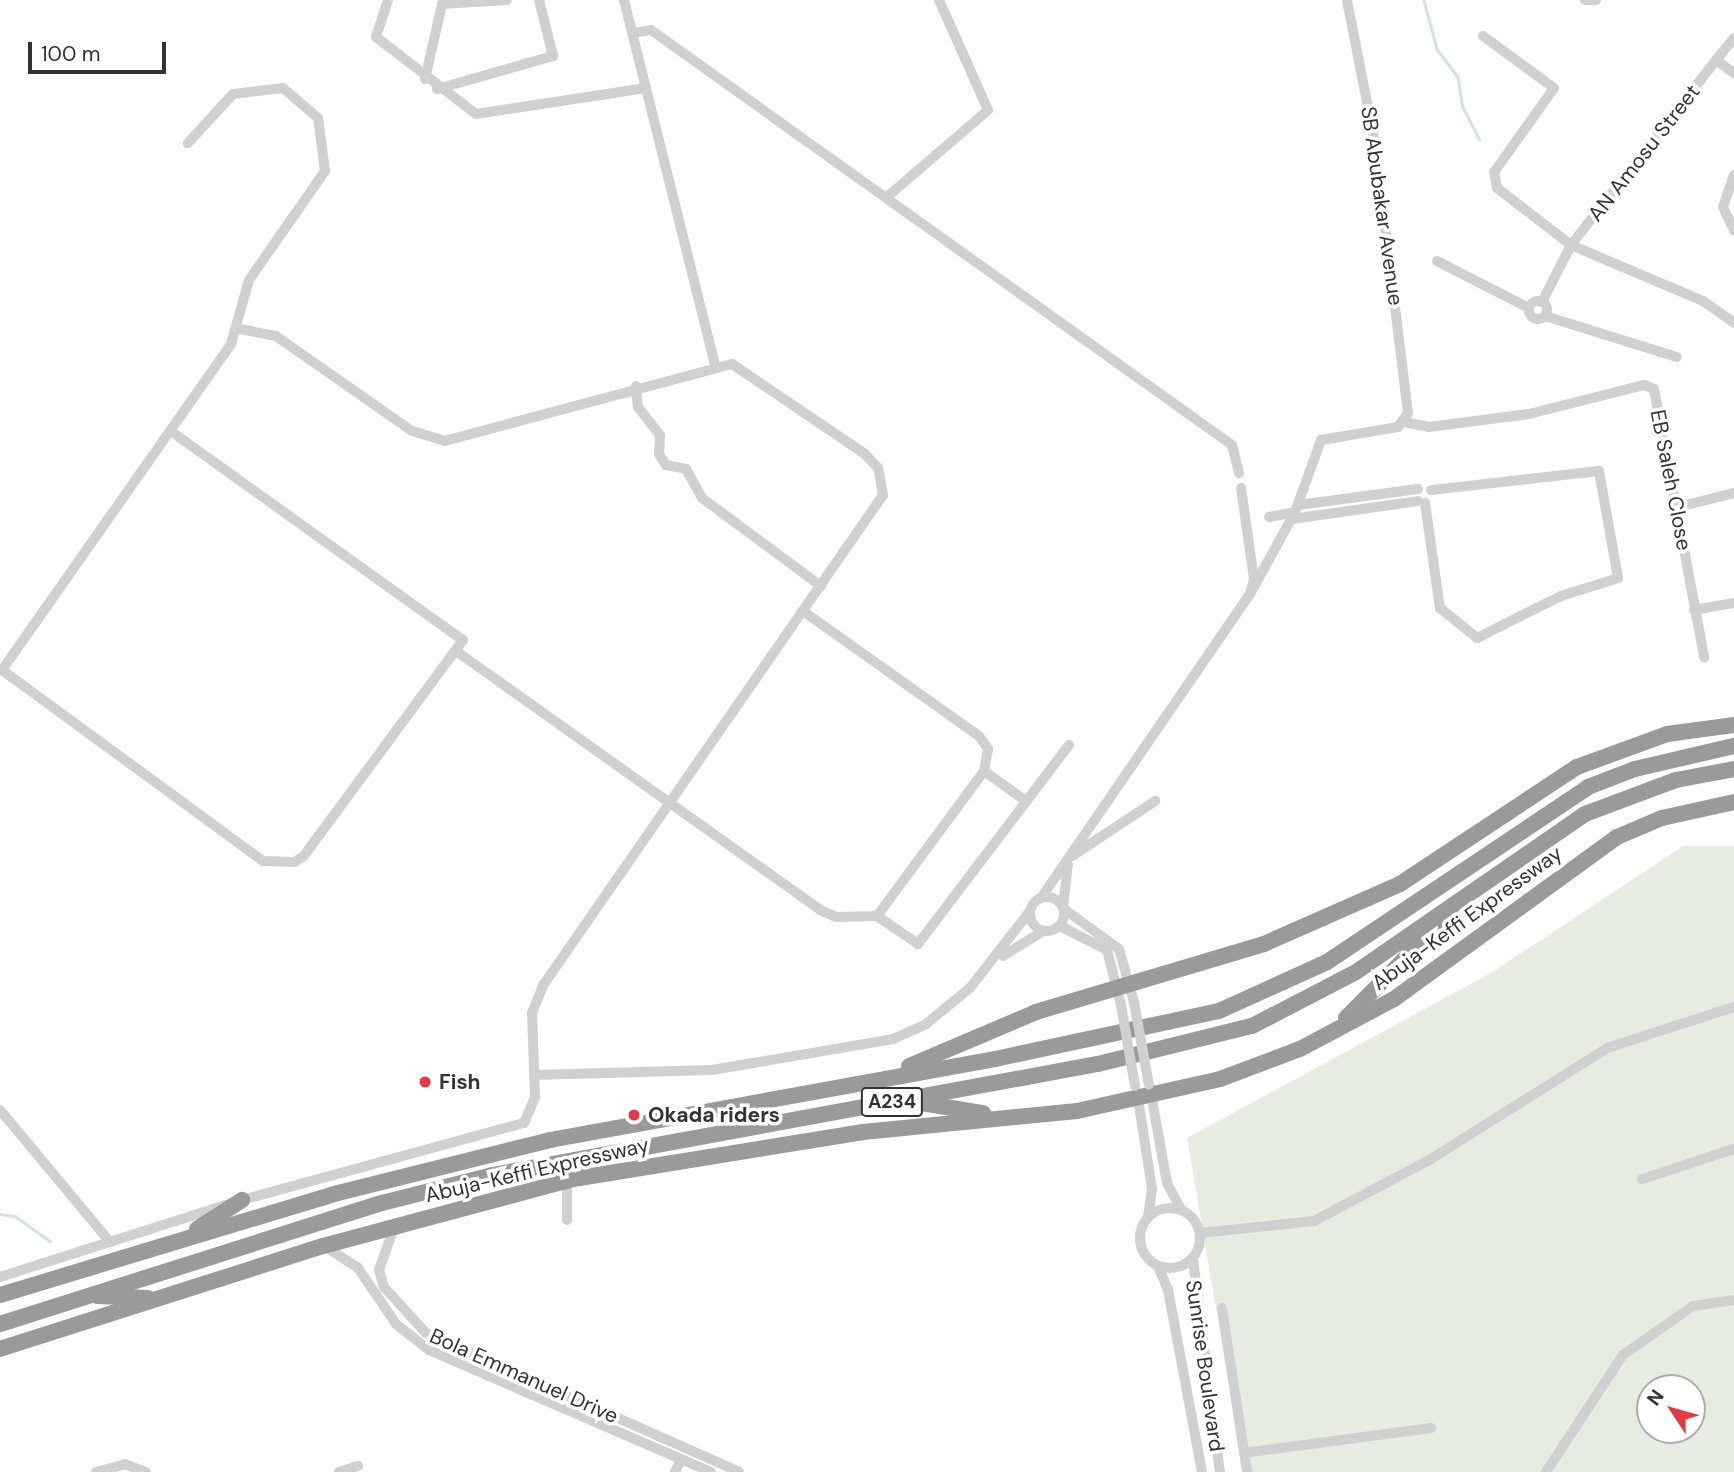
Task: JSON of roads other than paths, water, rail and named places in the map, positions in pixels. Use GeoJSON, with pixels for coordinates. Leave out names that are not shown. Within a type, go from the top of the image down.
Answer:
{"type":"FeatureCollection","features":[{"type":"Feature","properties":{"kind":"highway"},"geometry":{"type":"LineString","coordinates":[[1400,884],[1577,767],[1667,734],[1734,725]]}},
{"type":"Feature","properties":{"kind":"highway","name":"Abuja-Keffi Expressway"},"geometry":{"type":"LineString","coordinates":[[0,1295],[184,1237],[551,1139],[1071,1044],[1232,1006],[1327,962],[1481,855],[1588,787],[1635,769],[1734,746]]}},
{"type":"Feature","properties":{"kind":"highway","name":"Abuja-Keffi Expressway"},"geometry":{"type":"LineString","coordinates":[[0,1324],[455,1184],[1098,1064],[1252,1026],[1356,972],[1585,814],[1676,780],[1734,769]]}},
{"type":"Feature","properties":{"kind":"highway","name":"Abuja-Keffi Expressway"},"geometry":{"type":"LineString","coordinates":[[0,1349],[168,1298],[323,1246],[567,1180],[1144,1093],[1262,1066],[1335,1030],[1436,970],[1617,837],[1662,818],[1734,802]]}},
{"type":"Feature","properties":{"kind":"highway"},"geometry":{"type":"LineString","coordinates":[[884,1077],[1036,1012],[1124,993],[1229,958],[1400,884],[1481,855]]}},
{"type":"Feature","properties":{"kind":"highway"},"geometry":{"type":"LineString","coordinates":[[1335,1030],[1472,890]]}},
{"type":"Feature","properties":{"kind":"highway"},"geometry":{"type":"LineString","coordinates":[[901,1100],[1003,1116]]}},
{"type":"Feature","properties":{"kind":"highway"},"geometry":{"type":"LineString","coordinates":[[184,1237],[242,1200]]}},
{"type":"Feature","properties":{"kind":"highway"},"geometry":{"type":"LineString","coordinates":[[88,1296],[168,1298]]}},
{"type":"Feature","properties":{"kind":"street"},"geometry":{"type":"LineString","coordinates":[[388,0],[376,37],[437,89],[476,114],[646,88]]}},
{"type":"Feature","properties":{"kind":"street"},"geometry":{"type":"LineString","coordinates":[[425,79],[442,4],[507,0]]}},
{"type":"Feature","properties":{"kind":"street"},"geometry":{"type":"LineString","coordinates":[[437,89],[553,56],[539,0]]}},
{"type":"Feature","properties":{"kind":"street"},"geometry":{"type":"LineString","coordinates":[[624,0],[715,364]]}},
{"type":"Feature","properties":{"kind":"street"},"geometry":{"type":"LineString","coordinates":[[887,197],[988,110],[939,0]]}},
{"type":"Feature","properties":{"kind":"street","name":"SB Abubakar Avenue"},"geometry":{"type":"LineString","coordinates":[[1347,0],[1377,157],[1406,417]]}},
{"type":"Feature","properties":{"kind":"street"},"geometry":{"type":"LineString","coordinates":[[1585,0],[1596,0]]}},
{"type":"Feature","properties":{"kind":"street"},"geometry":{"type":"LineString","coordinates":[[633,33],[651,30],[1232,445],[1239,473]]}},
{"type":"Feature","properties":{"kind":"street"},"geometry":{"type":"LineString","coordinates":[[1483,36],[1553,88],[1492,179],[1571,245],[1703,301],[1734,323]]}},
{"type":"Feature","properties":{"kind":"street","name":"AN Amosu Street"},"geometry":{"type":"LineString","coordinates":[[1542,302],[1571,245],[1734,38]]}},
{"type":"Feature","properties":{"kind":"street"},"geometry":{"type":"LineString","coordinates":[[1716,60],[1734,74]]}},
{"type":"Feature","properties":{"kind":"street"},"geometry":{"type":"LineString","coordinates":[[172,432],[463,640],[304,856],[284,864],[263,861],[1,671],[172,432],[239,329],[249,280],[325,171],[323,130],[302,99],[266,87],[233,94],[188,143]]}},
{"type":"Feature","properties":{"kind":"street"},"geometry":{"type":"LineString","coordinates":[[1734,175],[1723,207],[1734,231]]}},
{"type":"Feature","properties":{"kind":"street"},"geometry":{"type":"LineString","coordinates":[[1437,261],[1529,308],[1535,318],[1545,316],[1677,357]]}},
{"type":"Feature","properties":{"kind":"street"},"geometry":{"type":"LineString","coordinates":[[1529,308],[1542,302],[1545,316]]}},
{"type":"Feature","properties":{"kind":"street"},"geometry":{"type":"LineString","coordinates":[[0,1277],[242,1200],[512,1129],[535,1108],[530,1032],[538,996],[668,802],[883,495],[878,468],[776,389],[740,367],[715,364],[445,441],[412,431],[276,336],[239,329]]}},
{"type":"Feature","properties":{"kind":"street"},"geometry":{"type":"LineString","coordinates":[[636,386],[638,407],[660,435],[659,454],[666,465],[686,469],[702,498],[821,586]]}},
{"type":"Feature","properties":{"kind":"street","name":"EB Saleh Close"},"geometry":{"type":"LineString","coordinates":[[1406,417],[1429,427],[1529,414],[1649,386],[1678,506],[1704,657]]}},
{"type":"Feature","properties":{"kind":"street"},"geometry":{"type":"LineString","coordinates":[[534,1074],[712,1070],[893,1039],[938,1016],[997,959],[1070,859],[1250,594],[1295,512],[1321,440],[1406,417]]}},
{"type":"Feature","properties":{"kind":"street"},"geometry":{"type":"LineString","coordinates":[[1269,517],[1317,508],[1421,498],[1430,490],[1599,471],[1618,578],[1561,596],[1477,638],[1440,608],[1421,498]]}},
{"type":"Feature","properties":{"kind":"street"},"geometry":{"type":"LineString","coordinates":[[1241,488],[1254,579],[1250,594]]}},
{"type":"Feature","properties":{"kind":"street"},"geometry":{"type":"LineString","coordinates":[[1678,506],[1734,493]]}},
{"type":"Feature","properties":{"kind":"street"},"geometry":{"type":"LineString","coordinates":[[1694,610],[1734,603]]}},
{"type":"Feature","properties":{"kind":"street"},"geometry":{"type":"LineString","coordinates":[[803,611],[979,736],[988,753],[984,771],[877,916]]}},
{"type":"Feature","properties":{"kind":"street"},"geometry":{"type":"LineString","coordinates":[[456,651],[820,910],[836,917],[877,916],[911,941],[925,941],[1069,746]]}},
{"type":"Feature","properties":{"kind":"street"},"geometry":{"type":"LineString","coordinates":[[984,771],[1026,801]]}},
{"type":"Feature","properties":{"kind":"street"},"geometry":{"type":"LineString","coordinates":[[1060,926],[1070,859],[1155,801]]}},
{"type":"Feature","properties":{"kind":"street"},"geometry":{"type":"LineString","coordinates":[[1041,898],[1063,908],[1114,944],[1144,1093],[1167,1183],[1181,1209],[1200,1233]]}},
{"type":"Feature","properties":{"kind":"street"},"geometry":{"type":"LineString","coordinates":[[1030,911],[1032,924],[1043,931]]}},
{"type":"Feature","properties":{"kind":"street"},"geometry":{"type":"LineString","coordinates":[[997,959],[1043,931],[1060,926],[1107,950],[1124,993],[1134,1002],[1152,1189],[1149,1217],[1140,1244],[1158,1266],[1177,1268],[1193,1259],[1200,1233]]}},
{"type":"Feature","properties":{"kind":"street"},"geometry":{"type":"LineString","coordinates":[[1200,1233],[1314,1221],[1431,1159],[1607,1048],[1734,1007]]}},
{"type":"Feature","properties":{"kind":"street"},"geometry":{"type":"LineString","coordinates":[[0,1110],[110,1242]]}},
{"type":"Feature","properties":{"kind":"street"},"geometry":{"type":"LineString","coordinates":[[1642,1179],[1734,1149]]}},
{"type":"Feature","properties":{"kind":"street"},"geometry":{"type":"LineString","coordinates":[[567,1180],[567,1220]]}},
{"type":"Feature","properties":{"kind":"street"},"geometry":{"type":"LineString","coordinates":[[1149,1217],[1181,1209]]}},
{"type":"Feature","properties":{"kind":"street","name":"Bola Emmanuel Drive"},"geometry":{"type":"LineString","coordinates":[[394,1225],[379,1270],[384,1287],[426,1333],[739,1472]]}},
{"type":"Feature","properties":{"kind":"street","name":"Bola Emmanuel Drive"},"geometry":{"type":"LineString","coordinates":[[323,1246],[358,1268],[396,1324],[429,1350],[710,1472]]}},
{"type":"Feature","properties":{"kind":"street","name":"Sunrise Boulevard"},"geometry":{"type":"LineString","coordinates":[[1193,1259],[1220,1472]]}},
{"type":"Feature","properties":{"kind":"street","name":"Sunrise Boulevard"},"geometry":{"type":"LineString","coordinates":[[1158,1266],[1168,1290],[1202,1472]]}},
{"type":"Feature","properties":{"kind":"street"},"geometry":{"type":"LineString","coordinates":[[1546,1472],[1623,1355],[1693,1306],[1734,1300]]}},
{"type":"Feature","properties":{"kind":"street"},"geometry":{"type":"LineString","coordinates":[[1222,1308],[1247,1472]]}},
{"type":"Feature","properties":{"kind":"street"},"geometry":{"type":"LineString","coordinates":[[1244,1453],[1431,1428]]}},
{"type":"Feature","properties":{"kind":"street"},"geometry":{"type":"LineString","coordinates":[[675,1472],[681,1459]]}},
{"type":"Feature","properties":{"kind":"street"},"geometry":{"type":"LineString","coordinates":[[96,1472],[125,1464],[146,1472]]}},
{"type":"Feature","properties":{"kind":"street"},"geometry":{"type":"LineString","coordinates":[[339,1472],[358,1466]]}},
{"type":"Feature","properties":{"kind":"waterway"},"geometry":{"type":"LineString","coordinates":[[1424,0],[1437,49],[1458,77],[1463,107],[1479,139]]}},
{"type":"Feature","properties":{"kind":"waterway"},"geometry":{"type":"LineString","coordinates":[[0,1214],[15,1216],[50,1241]]}},
{"type":"Feature","properties":{"kind":"place","name":"Fish"},"geometry":{"type":"Point","coordinates":[425,1082]}},
{"type":"Feature","properties":{"kind":"place","name":"Okada riders"},"geometry":{"type":"Point","coordinates":[634,1115]}}]}
